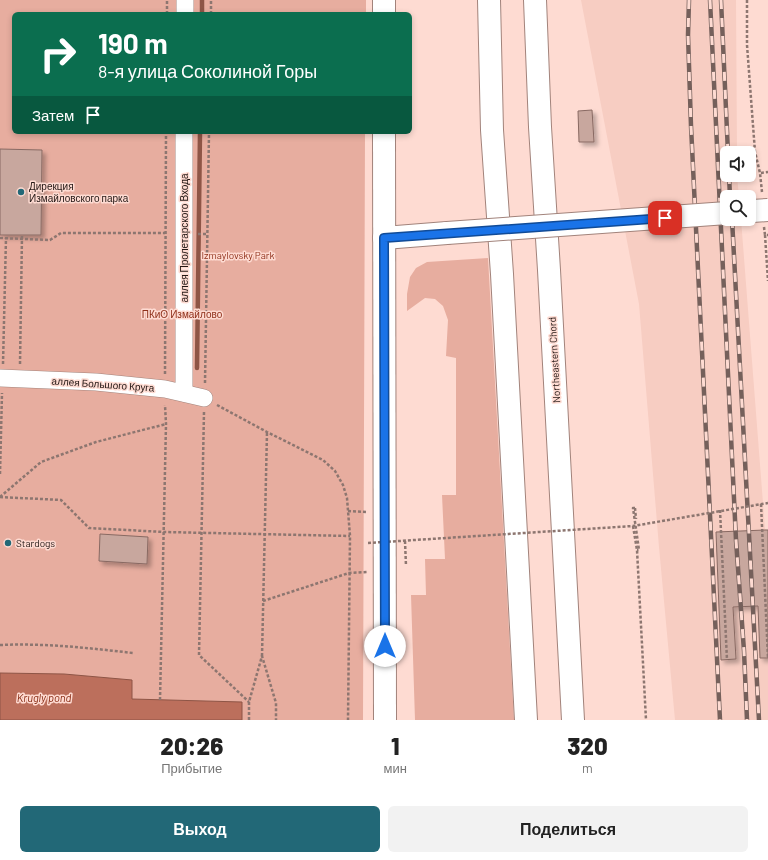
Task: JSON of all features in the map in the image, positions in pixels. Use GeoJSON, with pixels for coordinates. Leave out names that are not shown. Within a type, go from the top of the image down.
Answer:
{"type":"FeatureCollection","features":[{"type":"Feature","properties":{"kind":"main road"},"geometry":{"type":"LineString","coordinates":[[384,0],[384,12]]}},
{"type":"Feature","properties":{"kind":"main road"},"geometry":{"type":"LineString","coordinates":[[489,0],[492,130],[502,274],[526,720]]}},
{"type":"Feature","properties":{"kind":"main road","name":"Northeastern Chord"},"geometry":{"type":"LineString","coordinates":[[535,0],[540,127],[550,270],[573,720]]}},
{"type":"Feature","properties":{"kind":"main road"},"geometry":{"type":"LineString","coordinates":[[384,134],[385,720]]}},
{"type":"Feature","properties":{"kind":"main road"},"geometry":{"type":"LineString","coordinates":[[756,211],[768,210]]}},
{"type":"Feature","properties":{"kind":"main road"},"geometry":{"type":"LineString","coordinates":[[384,238],[720,214]]}},
{"type":"Feature","properties":{"kind":"street"},"geometry":{"type":"LineString","coordinates":[[185,0],[185,12]]}},
{"type":"Feature","properties":{"kind":"street","name":"аллея Пролетарского Входа"},"geometry":{"type":"LineString","coordinates":[[184,134],[184,393]]}},
{"type":"Feature","properties":{"kind":"street","name":"аллея Большого Круга"},"geometry":{"type":"LineString","coordinates":[[1,378],[96,382],[165,389],[204,398]]}},
{"type":"Feature","properties":{"kind":"path"},"geometry":{"type":"LineString","coordinates":[[167,0],[167,12]]}},
{"type":"Feature","properties":{"kind":"path"},"geometry":{"type":"LineString","coordinates":[[211,0],[211,12]]}},
{"type":"Feature","properties":{"kind":"path"},"geometry":{"type":"LineString","coordinates":[[747,0],[748,45],[755,152],[760,173]]}},
{"type":"Feature","properties":{"kind":"path"},"geometry":{"type":"LineString","coordinates":[[160,700],[166,424],[166,134]]}},
{"type":"Feature","properties":{"kind":"path"},"geometry":{"type":"LineString","coordinates":[[209,134],[199,655],[249,702]]}},
{"type":"Feature","properties":{"kind":"path"},"geometry":{"type":"LineString","coordinates":[[0,238],[50,240],[61,233],[183,233]]}},
{"type":"Feature","properties":{"kind":"path"},"geometry":{"type":"LineString","coordinates":[[201,234],[207,234]]}},
{"type":"Feature","properties":{"kind":"path"},"geometry":{"type":"LineString","coordinates":[[20,378],[22,235]]}},
{"type":"Feature","properties":{"kind":"path"},"geometry":{"type":"LineString","coordinates":[[765,235],[768,281]]}},
{"type":"Feature","properties":{"kind":"path"},"geometry":{"type":"LineString","coordinates":[[0,474],[1,378],[6,238]]}},
{"type":"Feature","properties":{"kind":"path"},"geometry":{"type":"LineString","coordinates":[[204,398],[323,460],[335,471],[343,485],[348,511],[350,536],[348,720]]}},
{"type":"Feature","properties":{"kind":"path"},"geometry":{"type":"LineString","coordinates":[[0,497],[41,462],[96,442],[166,424]]}},
{"type":"Feature","properties":{"kind":"path"},"geometry":{"type":"LineString","coordinates":[[249,720],[249,702],[262,656],[267,432]]}},
{"type":"Feature","properties":{"kind":"path"},"geometry":{"type":"LineString","coordinates":[[0,497],[61,500],[88,528],[164,532],[350,536]]}},
{"type":"Feature","properties":{"kind":"path"},"geometry":{"type":"LineString","coordinates":[[368,543],[635,525],[768,502]]}},
{"type":"Feature","properties":{"kind":"path"},"geometry":{"type":"LineString","coordinates":[[761,504],[768,658]]}},
{"type":"Feature","properties":{"kind":"path"},"geometry":{"type":"LineString","coordinates":[[637,550],[639,550],[633,508],[635,508],[635,525],[646,720]]}},
{"type":"Feature","properties":{"kind":"path"},"geometry":{"type":"LineString","coordinates":[[720,510],[727,660]]}},
{"type":"Feature","properties":{"kind":"path"},"geometry":{"type":"LineString","coordinates":[[348,511],[367,512]]}},
{"type":"Feature","properties":{"kind":"path"},"geometry":{"type":"LineString","coordinates":[[405,541],[406,566]]}},
{"type":"Feature","properties":{"kind":"path"},"geometry":{"type":"LineString","coordinates":[[263,601],[350,573]]}},
{"type":"Feature","properties":{"kind":"path"},"geometry":{"type":"LineString","coordinates":[[0,645],[27,644],[133,653]]}},
{"type":"Feature","properties":{"kind":"path"},"geometry":{"type":"LineString","coordinates":[[262,656],[276,703],[276,720]]}},
{"type":"Feature","properties":{"kind":"shaded area"},"geometry":{"type":"Polygon","coordinates":[[[581,0],[736,0],[737,146],[720,146],[720,182],[738,182],[738,190],[720,190],[720,226],[742,226],[765,529],[768,530],[768,720],[675,720],[639,304],[581,0]]]}},
{"type":"Feature","properties":{"kind":"green space","name":"ПКиО Измайлово"},"geometry":{"type":"Polygon","coordinates":[[[0,0],[366,0],[366,12],[12,12],[12,134],[365,134],[363,720],[0,720],[0,0]]]}},
{"type":"Feature","properties":{"kind":"green space"},"geometry":{"type":"Polygon","coordinates":[[[488,258],[514,720],[415,720],[411,595],[426,595],[425,559],[445,559],[442,495],[456,495],[456,358],[446,356],[448,320],[443,306],[435,299],[425,298],[407,311],[407,294],[410,277],[416,268],[427,262],[488,258]]]}},
{"type":"Feature","properties":{"kind":"water","name":"Krugly pond"},"geometry":{"type":"Polygon","coordinates":[[[0,673],[64,674],[132,680],[132,699],[242,702],[242,720],[0,720],[0,673]]]}},
{"type":"Feature","properties":{"kind":"building"},"geometry":{"type":"Polygon","coordinates":[[[592,110],[594,142],[579,142],[578,111],[592,110]]]}},
{"type":"Feature","properties":{"kind":"building","name":"Дирекция Измайловского парка"},"geometry":{"type":"Polygon","coordinates":[[[0,149],[42,150],[41,235],[0,235],[0,149]]]}},
{"type":"Feature","properties":{"kind":"building"},"geometry":{"type":"Polygon","coordinates":[[[768,530],[768,658],[760,658],[758,606],[733,607],[736,659],[721,660],[716,532],[768,530]]]}},
{"type":"Feature","properties":{"kind":"building"},"geometry":{"type":"Polygon","coordinates":[[[100,534],[148,537],[147,564],[99,561],[100,534]]]}},
{"type":"Feature","properties":{"kind":"waterway"},"geometry":{"type":"LineString","coordinates":[[202,0],[202,12]]}},
{"type":"Feature","properties":{"kind":"waterway"},"geometry":{"type":"LineString","coordinates":[[197,368],[200,134]]}},
{"type":"Feature","properties":{"kind":"railway"},"geometry":{"type":"LineString","coordinates":[[689,0],[688,35],[691,126],[720,720]]}},
{"type":"Feature","properties":{"kind":"railway"},"geometry":{"type":"LineString","coordinates":[[710,0],[736,540],[744,651],[747,720]]}},
{"type":"Feature","properties":{"kind":"railway"},"geometry":{"type":"LineString","coordinates":[[721,0],[728,146]]}},
{"type":"Feature","properties":{"kind":"railway"},"geometry":{"type":"LineString","coordinates":[[729,182],[730,190]]}},
{"type":"Feature","properties":{"kind":"railway"},"geometry":{"type":"LineString","coordinates":[[732,226],[759,720]]}},
{"type":"Feature","properties":{"kind":"place","name":"Дирекция Измайловского парка"},"geometry":{"type":"Point","coordinates":[21,192]}},
{"type":"Feature","properties":{"kind":"place","name":"Stardogs"},"geometry":{"type":"Point","coordinates":[8,543]}},
{"type":"Feature","properties":{"kind":"route"},"geometry":{"type":"LineString","coordinates":[[385,646],[384,238],[665,218]]}},
{"type":"Feature","properties":{"kind":"park label","name":"Izmaylovsky Park"},"geometry":{"type":"Point","coordinates":[238,255]}}]}
